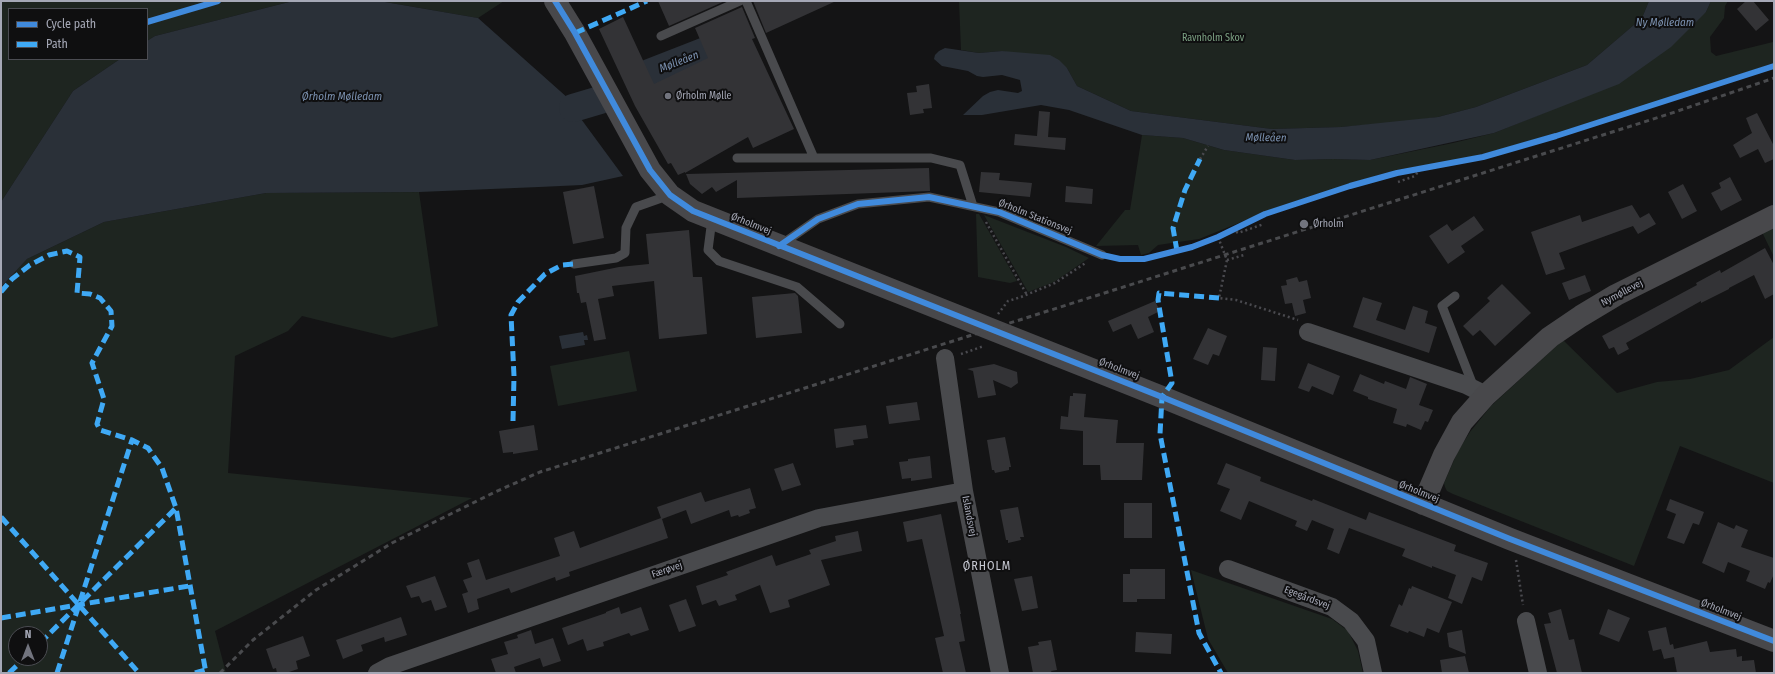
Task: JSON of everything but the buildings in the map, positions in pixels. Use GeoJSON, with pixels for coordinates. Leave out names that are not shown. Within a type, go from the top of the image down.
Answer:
{"type":"FeatureCollection","features":[{"type":"Feature","properties":{"kind":"street","name":"Ørholmvej"},"geometry":{"type":"LineString","coordinates":[[555,1],[575,33],[650,170],[670,195],[693,211],[979,325],[999,323],[1162,397],[1513,540],[1774,641]]}},
{"type":"Feature","properties":{"kind":"street","name":"Nymøllevej"},"geometry":{"type":"LineString","coordinates":[[1423,504],[1444,455],[1480,392],[1550,337],[1616,295],[1774,216]]}},
{"type":"Feature","properties":{"kind":"street"},"geometry":{"type":"LineString","coordinates":[[1308,332],[1480,392]]}},
{"type":"Feature","properties":{"kind":"street","name":"Islandsvej"},"geometry":{"type":"LineString","coordinates":[[945,358],[964,491],[1000,673]]}},
{"type":"Feature","properties":{"kind":"street","name":"Færøvej"},"geometry":{"type":"LineString","coordinates":[[378,673],[390,666],[819,518],[964,491]]}},
{"type":"Feature","properties":{"kind":"street","name":"Egegårdsvej"},"geometry":{"type":"LineString","coordinates":[[1228,569],[1332,607],[1351,621],[1366,641],[1373,673]]}},
{"type":"Feature","properties":{"kind":"street"},"geometry":{"type":"LineString","coordinates":[[1526,621],[1538,673]]}},
{"type":"Feature","properties":{"kind":"lane"},"geometry":{"type":"LineString","coordinates":[[661,36],[740,1]]}},
{"type":"Feature","properties":{"kind":"lane"},"geometry":{"type":"LineString","coordinates":[[746,1],[814,158]]}},
{"type":"Feature","properties":{"kind":"lane"},"geometry":{"type":"LineString","coordinates":[[737,158],[931,158],[960,165],[973,206]]}},
{"type":"Feature","properties":{"kind":"lane"},"geometry":{"type":"LineString","coordinates":[[574,264],[616,258],[625,253],[626,228],[636,208],[670,195]]}},
{"type":"Feature","properties":{"kind":"lane","name":"Ørholm Stationsvej"},"geometry":{"type":"LineString","coordinates":[[779,246],[818,219],[858,204],[929,197],[999,212],[1102,255]]}},
{"type":"Feature","properties":{"kind":"lane"},"geometry":{"type":"LineString","coordinates":[[712,219],[708,250],[719,261],[797,287],[840,324]]}},
{"type":"Feature","properties":{"kind":"lane"},"geometry":{"type":"LineString","coordinates":[[1455,296],[1442,306],[1480,392]]}},
{"type":"Feature","properties":{"kind":"path"},"geometry":{"type":"LineString","coordinates":[[1200,159],[1208,146]]}},
{"type":"Feature","properties":{"kind":"path"},"geometry":{"type":"LineString","coordinates":[[1405,172],[1423,168]]}},
{"type":"Feature","properties":{"kind":"path"},"geometry":{"type":"LineString","coordinates":[[1398,182],[1415,176],[1423,168]]}},
{"type":"Feature","properties":{"kind":"path"},"geometry":{"type":"LineString","coordinates":[[973,206],[982,215],[1027,295]]}},
{"type":"Feature","properties":{"kind":"path"},"geometry":{"type":"LineString","coordinates":[[1212,239],[1245,223]]}},
{"type":"Feature","properties":{"kind":"path"},"geometry":{"type":"LineString","coordinates":[[1232,229],[1238,233],[1264,224]]}},
{"type":"Feature","properties":{"kind":"path"},"geometry":{"type":"LineString","coordinates":[[1218,237],[1227,260],[1219,298],[1236,300],[1308,324],[1308,332]]}},
{"type":"Feature","properties":{"kind":"path"},"geometry":{"type":"LineString","coordinates":[[999,323],[1008,301],[1055,283],[1091,259],[1102,255]]}},
{"type":"Feature","properties":{"kind":"path"},"geometry":{"type":"LineString","coordinates":[[1227,260],[1244,255]]}},
{"type":"Feature","properties":{"kind":"path"},"geometry":{"type":"LineString","coordinates":[[945,358],[982,347]]}},
{"type":"Feature","properties":{"kind":"path"},"geometry":{"type":"LineString","coordinates":[[1513,540],[1526,621]]}},
{"type":"Feature","properties":{"kind":"green space"},"geometry":{"type":"Polygon","coordinates":[[[1,1],[293,1],[155,36],[148,40],[148,8],[8,8],[8,60],[119,60],[73,91],[1,202],[1,1]]]}},
{"type":"Feature","properties":{"kind":"green space"},"geometry":{"type":"Polygon","coordinates":[[[354,1],[504,1],[478,18],[385,2],[354,1]]]}},
{"type":"Feature","properties":{"kind":"green space","name":"Ravnholm Skov"},"geometry":{"type":"Polygon","coordinates":[[[959,1],[1649,1],[1642,18],[1587,65],[1476,107],[1438,117],[1403,122],[1341,127],[1272,129],[1131,111],[1077,86],[1067,68],[1002,51],[979,53],[961,50],[959,1]]]}},
{"type":"Feature","properties":{"kind":"green space"},"geometry":{"type":"Polygon","coordinates":[[[1711,1],[1728,1],[1725,6],[1724,18],[1710,37],[1711,52],[1716,56],[1773,42],[1774,63],[1642,107],[1502,149],[1457,160],[1396,170],[1368,178],[1281,206],[1199,239],[1158,245],[1149,253],[1141,255],[1138,245],[1096,246],[1125,210],[1130,210],[1142,135],[1183,138],[1224,150],[1295,160],[1370,160],[1453,143],[1494,133],[1546,112],[1706,12],[1711,1]]]}},
{"type":"Feature","properties":{"kind":"green space"},"geometry":{"type":"Polygon","coordinates":[[[419,192],[438,326],[392,338],[302,316],[288,331],[235,356],[228,473],[472,498],[215,631],[226,673],[1,673],[1,287],[27,259],[104,222],[266,193],[419,192]]]}},
{"type":"Feature","properties":{"kind":"green space"},"geometry":{"type":"Polygon","coordinates":[[[976,214],[979,214],[1017,281],[1010,283],[978,277],[976,214]]]}},
{"type":"Feature","properties":{"kind":"green space"},"geometry":{"type":"Polygon","coordinates":[[[984,215],[1066,247],[1089,258],[1054,282],[1028,292],[984,215]]]}},
{"type":"Feature","properties":{"kind":"green space"},"geometry":{"type":"Polygon","coordinates":[[[1774,226],[1774,257],[1762,232],[1774,226]]]}},
{"type":"Feature","properties":{"kind":"green space"},"geometry":{"type":"Polygon","coordinates":[[[1774,337],[1774,483],[1680,446],[1634,566],[1453,494],[1447,491],[1445,487],[1444,483],[1458,451],[1470,432],[1491,406],[1563,340],[1617,393],[1657,382],[1690,379],[1729,370],[1774,337]]]}},
{"type":"Feature","properties":{"kind":"green space"},"geometry":{"type":"Polygon","coordinates":[[[629,351],[637,391],[558,406],[550,366],[629,351]]]}},
{"type":"Feature","properties":{"kind":"green space"},"geometry":{"type":"Polygon","coordinates":[[[1191,570],[1332,619],[1348,631],[1358,651],[1363,673],[1228,673],[1208,639],[1191,570]]]}},
{"type":"Feature","properties":{"kind":"water","name":"Ørholm Mølledam"},"geometry":{"type":"Polygon","coordinates":[[[293,1],[385,2],[478,18],[569,99],[573,108],[623,176],[582,185],[419,192],[266,193],[104,222],[27,259],[1,287],[1,202],[73,91],[119,60],[148,60],[148,40],[155,36],[293,1]]]}},
{"type":"Feature","properties":{"kind":"water","name":"Ny Mølledam"},"geometry":{"type":"Polygon","coordinates":[[[1649,1],[1711,1],[1706,12],[1671,47],[1619,84],[1494,133],[1370,160],[1295,160],[1224,150],[1183,138],[1142,135],[1069,110],[1041,105],[982,115],[963,115],[983,96],[990,92],[998,90],[1018,93],[1022,91],[1020,80],[1002,75],[983,77],[977,76],[968,71],[942,66],[934,59],[935,55],[939,51],[945,48],[979,53],[1002,51],[1050,55],[1059,60],[1067,68],[1077,86],[1131,111],[1272,129],[1341,127],[1438,117],[1476,107],[1587,65],[1642,18],[1649,1]]]}},
{"type":"Feature","properties":{"kind":"water"},"geometry":{"type":"Polygon","coordinates":[[[583,332],[584,336],[587,335],[588,340],[584,340],[585,345],[562,349],[559,336],[583,332]]]}},
{"type":"Feature","properties":{"kind":"waterway","name":"Mølleåen"},"geometry":{"type":"LineString","coordinates":[[649,73],[708,50]]}},
{"type":"Feature","properties":{"kind":"waterway","name":"Mølleåen"},"geometry":{"type":"LineString","coordinates":[[573,108],[600,100]]}},
{"type":"Feature","properties":{"kind":"railway"},"geometry":{"type":"LineString","coordinates":[[220,673],[253,640],[316,590],[392,543],[495,492],[540,472],[1669,114],[1774,78]]}},
{"type":"Feature","properties":{"kind":"marked path"},"geometry":{"type":"LineString","coordinates":[[575,33],[647,1]]}},
{"type":"Feature","properties":{"kind":"marked path"},"geometry":{"type":"LineString","coordinates":[[1177,251],[1173,228],[1185,190],[1200,159]]}},
{"type":"Feature","properties":{"kind":"marked path"},"geometry":{"type":"LineString","coordinates":[[1,292],[12,279],[30,265],[49,255],[67,251],[80,257],[77,293],[90,294],[100,298],[111,311],[112,326],[92,363],[104,399],[97,424],[100,430],[132,440],[148,448],[162,468],[176,508],[206,673]]}},
{"type":"Feature","properties":{"kind":"marked path"},"geometry":{"type":"LineString","coordinates":[[513,421],[514,376],[511,315],[518,302],[545,274],[562,265],[574,264]]}},
{"type":"Feature","properties":{"kind":"marked path"},"geometry":{"type":"LineString","coordinates":[[1219,298],[1159,293],[1158,300],[1172,383],[1162,397],[1160,434],[1199,633],[1221,673]]}},
{"type":"Feature","properties":{"kind":"marked path"},"geometry":{"type":"LineString","coordinates":[[57,673],[132,440]]}},
{"type":"Feature","properties":{"kind":"marked path"},"geometry":{"type":"LineString","coordinates":[[48,635],[176,508]]}},
{"type":"Feature","properties":{"kind":"marked path"},"geometry":{"type":"LineString","coordinates":[[1,517],[139,673]]}},
{"type":"Feature","properties":{"kind":"marked path"},"geometry":{"type":"LineString","coordinates":[[1,618],[189,586]]}},
{"type":"Feature","properties":{"kind":"marked path"},"geometry":{"type":"LineString","coordinates":[[9,673],[16,666]]}},
{"type":"Feature","properties":{"kind":"marked path"},"geometry":{"type":"LineString","coordinates":[[195,673],[205,670]]}},
{"type":"Feature","properties":{"kind":"cycle path"},"geometry":{"type":"LineString","coordinates":[[148,22],[218,1]]}},
{"type":"Feature","properties":{"kind":"cycle path"},"geometry":{"type":"LineString","coordinates":[[555,1],[575,33],[650,170],[670,195],[693,211],[1162,397],[1510,539],[1774,641]]}},
{"type":"Feature","properties":{"kind":"cycle path"},"geometry":{"type":"LineString","coordinates":[[779,246],[818,219],[858,204],[929,197],[999,212],[1102,255],[1120,259],[1144,259],[1192,247],[1218,237],[1265,214],[1350,186],[1397,173],[1483,157],[1556,136],[1774,66]]}},
{"type":"Feature","properties":{"kind":"place","name":"Ørholm Mølle"},"geometry":{"type":"Point","coordinates":[668,96]}},
{"type":"Feature","properties":{"kind":"place","name":"Ørholm"},"geometry":{"type":"Point","coordinates":[1304,224]}},
{"type":"Feature","properties":{"kind":"district","name":"ØRHOLM"},"geometry":{"type":"Point","coordinates":[987,567]}}]}
